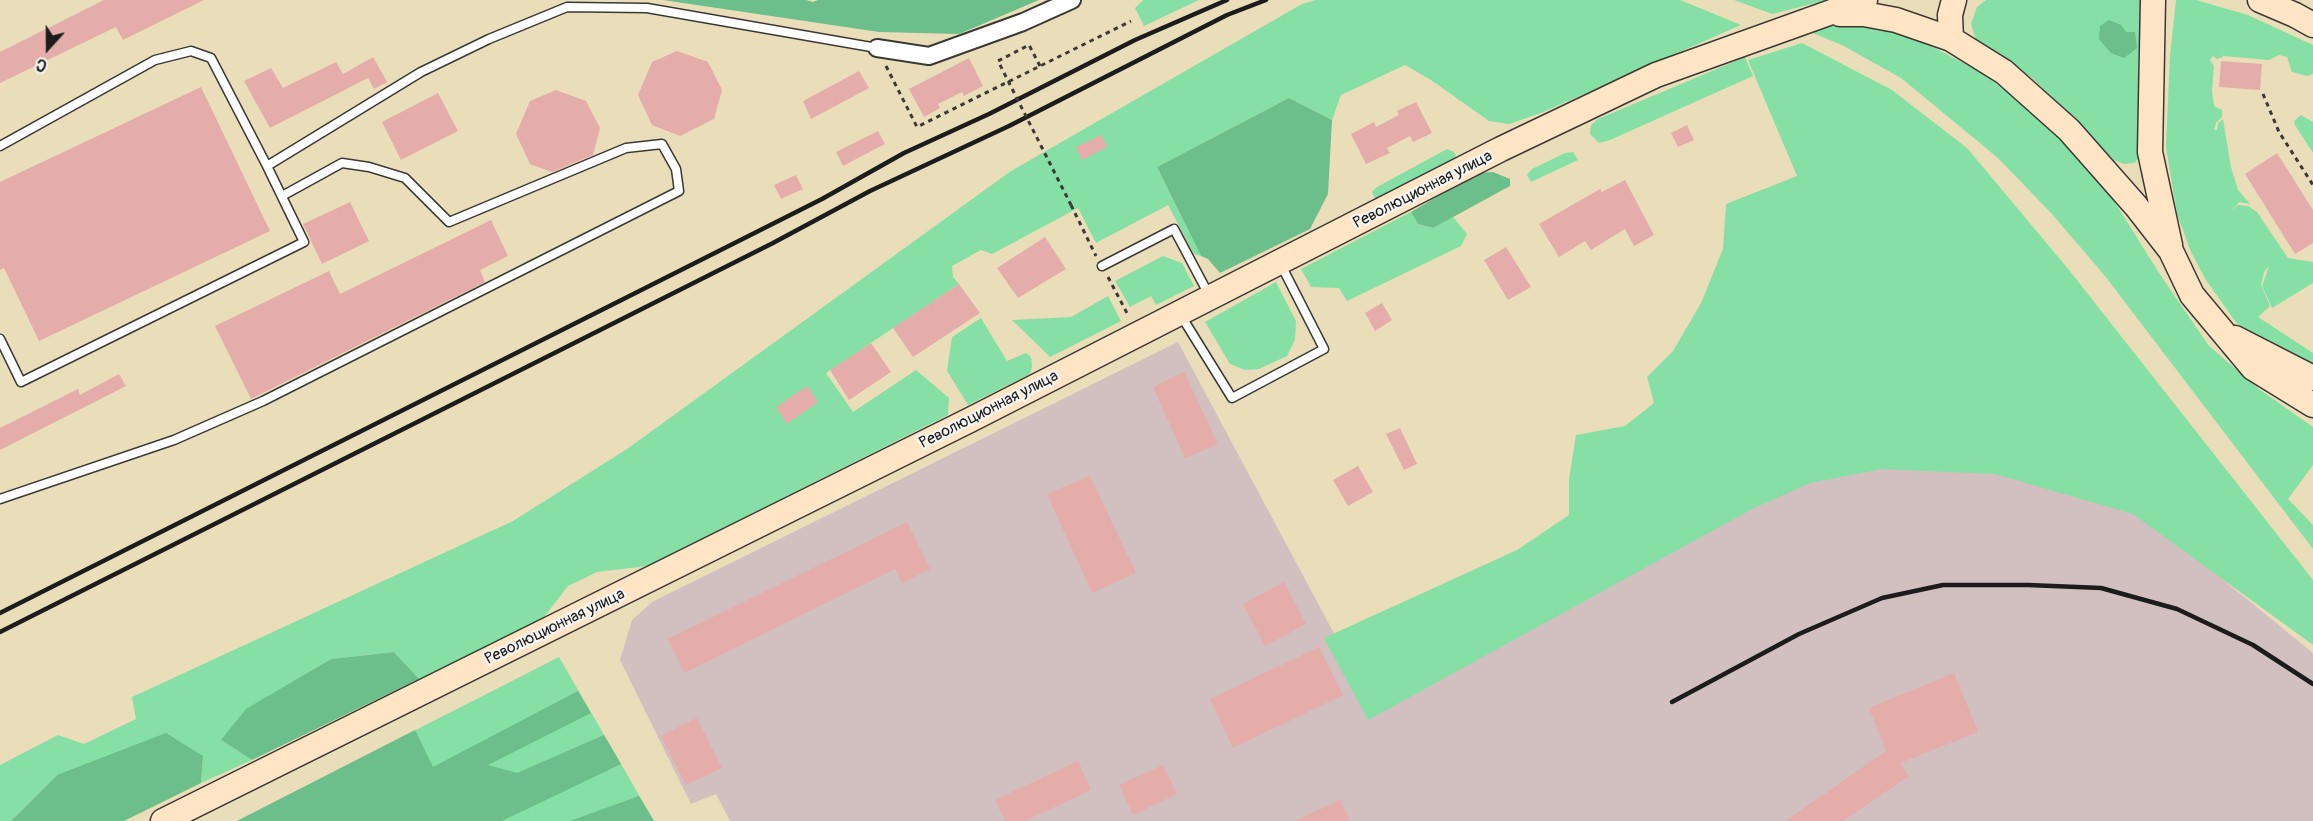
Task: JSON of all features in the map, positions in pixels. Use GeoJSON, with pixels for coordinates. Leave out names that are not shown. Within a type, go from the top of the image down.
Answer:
{"type":"FeatureCollection","features":[{"type":"Feature","properties":{"kind":"street"},"geometry":{"type":"LineString","coordinates":[[877,48],[929,56],[1023,22],[1072,0]]}},
{"type":"Feature","properties":{"kind":"street","name":"Революционная улица"},"geometry":{"type":"LineString","coordinates":[[164,821],[1180,314],[1501,149],[1656,75],[1865,0]]}},
{"type":"Feature","properties":{"kind":"street"},"geometry":{"type":"LineString","coordinates":[[1951,39],[1950,15],[1954,0]]}},
{"type":"Feature","properties":{"kind":"street"},"geometry":{"type":"LineString","coordinates":[[2260,0],[2313,25]]}},
{"type":"Feature","properties":{"kind":"street"},"geometry":{"type":"LineString","coordinates":[[2153,7],[2150,152],[2171,251],[2192,295],[2253,368],[2313,405]]}},
{"type":"Feature","properties":{"kind":"street"},"geometry":{"type":"LineString","coordinates":[[1822,14],[1864,15],[1896,20],[1951,39],[2004,72],[2069,130],[2171,251]]}},
{"type":"Feature","properties":{"kind":"street"},"geometry":{"type":"LineString","coordinates":[[2222,331],[2313,378]]}},
{"type":"Feature","properties":{"kind":"lane"},"geometry":{"type":"LineString","coordinates":[[267,166],[421,72],[489,39],[567,8],[647,8],[877,48]]}},
{"type":"Feature","properties":{"kind":"lane"},"geometry":{"type":"LineString","coordinates":[[0,146],[155,60],[191,51],[211,58],[304,242],[21,382],[0,339]]}},
{"type":"Feature","properties":{"kind":"lane"},"geometry":{"type":"LineString","coordinates":[[0,499],[174,440],[263,401],[679,190],[676,169],[662,144],[626,148],[449,222],[405,178],[369,167],[342,164],[282,196]]}},
{"type":"Feature","properties":{"kind":"lane"},"geometry":{"type":"LineString","coordinates":[[1102,266],[1174,229],[1211,298]]}},
{"type":"Feature","properties":{"kind":"lane"},"geometry":{"type":"LineString","coordinates":[[1180,314],[1232,398],[1324,349],[1280,263]]}},
{"type":"Feature","properties":{"kind":"path"},"geometry":{"type":"LineString","coordinates":[[877,48],[917,127],[1131,21]]}},
{"type":"Feature","properties":{"kind":"path"},"geometry":{"type":"LineString","coordinates":[[1040,66],[1029,45],[998,61],[1071,206]]}},
{"type":"Feature","properties":{"kind":"path"},"geometry":{"type":"LineString","coordinates":[[2263,94],[2279,132],[2313,185]]}},
{"type":"Feature","properties":{"kind":"shaded area"},"geometry":{"type":"Polygon","coordinates":[[[1178,342],[1367,695],[1746,495],[1863,461],[2008,470],[2140,512],[2313,653],[2313,821],[730,821],[716,794],[691,804],[620,660],[632,620],[652,602],[1178,342]]]}},
{"type":"Feature","properties":{"kind":"green space"},"geometry":{"type":"Polygon","coordinates":[[[663,0],[806,0],[813,2],[818,0],[1039,0],[959,34],[879,32],[663,0]]]}},
{"type":"Feature","properties":{"kind":"green space"},"geometry":{"type":"Polygon","coordinates":[[[1143,0],[1199,0],[1144,26],[1135,8],[1143,0]]]}},
{"type":"Feature","properties":{"kind":"green space"},"geometry":{"type":"Polygon","coordinates":[[[1316,0],[1680,0],[1741,25],[1541,113],[1509,124],[1489,121],[1431,80],[1405,65],[1341,95],[1332,120],[1289,98],[1157,167],[1201,256],[1194,254],[1168,205],[1096,243],[1078,208],[992,254],[981,250],[952,266],[953,277],[959,284],[826,373],[853,412],[916,370],[949,398],[948,415],[647,566],[597,572],[568,586],[540,622],[419,679],[394,652],[331,659],[306,674],[221,740],[252,760],[201,783],[203,756],[57,775],[11,821],[0,821],[0,765],[58,735],[84,744],[136,719],[132,697],[513,521],[627,449],[1011,171],[1302,4],[1316,0]]]}},
{"type":"Feature","properties":{"kind":"green space"},"geometry":{"type":"Polygon","coordinates":[[[1734,0],[1827,0],[1772,14],[1734,0]]]}},
{"type":"Feature","properties":{"kind":"green space"},"geometry":{"type":"Polygon","coordinates":[[[1986,0],[2140,0],[2140,155],[2135,163],[2124,164],[2111,159],[2072,116],[2032,78],[1976,40],[1971,24],[1977,7],[1986,0]]]}},
{"type":"Feature","properties":{"kind":"green space"},"geometry":{"type":"Polygon","coordinates":[[[2176,0],[2196,0],[2248,15],[2313,45],[2313,74],[2307,76],[2292,72],[2287,57],[2279,55],[2269,60],[2223,56],[2220,41],[2223,57],[2217,59],[2213,56],[2210,60],[2214,66],[2212,90],[2214,106],[2222,110],[2222,117],[2216,123],[2214,130],[2217,130],[2218,123],[2223,119],[2231,167],[2238,190],[2250,204],[2239,202],[2232,211],[2238,205],[2248,206],[2257,212],[2288,258],[2313,262],[2313,283],[2272,308],[2262,286],[2269,266],[2264,272],[2261,285],[2270,306],[2258,317],[2313,353],[2313,367],[2247,333],[2235,321],[2206,280],[2191,252],[2177,214],[2166,147],[2170,56],[2176,0]]]}},
{"type":"Feature","properties":{"kind":"green space"},"geometry":{"type":"Polygon","coordinates":[[[2109,20],[2121,25],[2126,32],[2135,32],[2137,48],[2124,58],[2111,53],[2099,39],[2100,26],[2109,20]]]}},
{"type":"Feature","properties":{"kind":"green space"},"geometry":{"type":"Polygon","coordinates":[[[1870,22],[1925,43],[1981,72],[2041,119],[2104,185],[2161,276],[2209,346],[2259,389],[2313,427],[2313,465],[2288,499],[2313,525],[2313,549],[2105,276],[2052,214],[1998,158],[1901,78],[1842,45],[1810,32],[1844,23],[1870,22]]]}},
{"type":"Feature","properties":{"kind":"green space"},"geometry":{"type":"Polygon","coordinates":[[[1802,43],[1892,90],[1967,148],[2069,270],[2313,580],[2313,645],[2133,514],[1995,474],[1882,469],[1810,483],[1752,509],[1368,720],[1324,638],[1517,550],[1569,515],[1569,479],[1576,435],[1625,426],[1654,403],[1647,377],[1673,351],[1701,303],[1723,249],[1726,204],[1797,176],[1748,60],[1802,43]]]}},
{"type":"Feature","properties":{"kind":"green space"},"geometry":{"type":"Polygon","coordinates":[[[1745,57],[1753,76],[1610,140],[1599,143],[1590,134],[1591,125],[1598,119],[1745,57]]]}},
{"type":"Feature","properties":{"kind":"green space"},"geometry":{"type":"Polygon","coordinates":[[[1289,98],[1332,120],[1328,194],[1310,229],[1220,273],[1208,259],[1201,256],[1157,167],[1289,98]]]}},
{"type":"Feature","properties":{"kind":"green space"},"geometry":{"type":"Polygon","coordinates":[[[2301,115],[2313,122],[2313,153],[2295,125],[2294,121],[2301,115]]]}},
{"type":"Feature","properties":{"kind":"green space"},"geometry":{"type":"Polygon","coordinates":[[[1447,149],[1454,152],[1456,156],[1452,163],[1382,201],[1375,199],[1372,192],[1377,187],[1447,149]]]}},
{"type":"Feature","properties":{"kind":"green space"},"geometry":{"type":"Polygon","coordinates":[[[1573,152],[1578,160],[1531,182],[1527,175],[1532,169],[1565,153],[1573,152]]]}},
{"type":"Feature","properties":{"kind":"green space"},"geometry":{"type":"Polygon","coordinates":[[[1493,172],[1510,179],[1510,186],[1433,228],[1418,224],[1411,212],[1477,173],[1493,172]]]}},
{"type":"Feature","properties":{"kind":"green space"},"geometry":{"type":"Polygon","coordinates":[[[1411,212],[1418,224],[1433,228],[1453,217],[1467,234],[1461,246],[1347,301],[1339,288],[1311,287],[1301,269],[1411,212]]]}},
{"type":"Feature","properties":{"kind":"green space"},"geometry":{"type":"Polygon","coordinates":[[[1163,256],[1182,263],[1194,286],[1156,305],[1151,296],[1130,307],[1115,281],[1163,256]]]}},
{"type":"Feature","properties":{"kind":"green space"},"geometry":{"type":"Polygon","coordinates":[[[1276,282],[1296,321],[1295,340],[1287,356],[1259,369],[1245,370],[1230,364],[1205,322],[1276,282]]]}},
{"type":"Feature","properties":{"kind":"green space"},"geometry":{"type":"Polygon","coordinates":[[[1108,296],[1121,321],[1050,357],[1012,320],[1071,317],[1108,296]]]}},
{"type":"Feature","properties":{"kind":"green space"},"geometry":{"type":"Polygon","coordinates":[[[981,318],[1007,361],[1026,353],[1031,357],[1032,366],[1030,374],[968,405],[947,371],[952,337],[981,318]]]}},
{"type":"Feature","properties":{"kind":"green space"},"geometry":{"type":"Polygon","coordinates":[[[394,652],[419,679],[252,760],[221,740],[246,709],[331,659],[394,652]]]}},
{"type":"Feature","properties":{"kind":"green space"},"geometry":{"type":"Polygon","coordinates":[[[559,657],[654,821],[237,821],[559,657]]]}},
{"type":"Feature","properties":{"kind":"green space"},"geometry":{"type":"Polygon","coordinates":[[[578,691],[591,713],[488,765],[517,773],[604,735],[621,764],[502,821],[237,821],[415,730],[433,767],[578,691]]]}},
{"type":"Feature","properties":{"kind":"green space"},"geometry":{"type":"Polygon","coordinates":[[[166,733],[203,756],[201,783],[124,821],[11,821],[57,775],[166,733]]]}},
{"type":"Feature","properties":{"kind":"green space"},"geometry":{"type":"Polygon","coordinates":[[[639,796],[654,821],[570,821],[639,796]]]}},
{"type":"Feature","properties":{"kind":"building"},"geometry":{"type":"Polygon","coordinates":[[[104,0],[204,0],[123,40],[116,27],[0,83],[0,52],[104,0]]]}},
{"type":"Feature","properties":{"kind":"building"},"geometry":{"type":"Polygon","coordinates":[[[677,51],[708,62],[722,90],[714,119],[680,136],[652,125],[638,95],[652,62],[677,51]]]}},
{"type":"Feature","properties":{"kind":"building"},"geometry":{"type":"Polygon","coordinates":[[[373,57],[387,82],[374,89],[368,78],[270,128],[244,81],[271,68],[283,88],[336,62],[343,74],[373,57]]]}},
{"type":"Feature","properties":{"kind":"building"},"geometry":{"type":"Polygon","coordinates":[[[969,58],[983,86],[964,96],[962,92],[938,104],[940,108],[924,117],[909,89],[969,58]]]}},
{"type":"Feature","properties":{"kind":"building"},"geometry":{"type":"Polygon","coordinates":[[[2221,61],[2262,64],[2260,90],[2219,87],[2221,61]]]}},
{"type":"Feature","properties":{"kind":"building"},"geometry":{"type":"Polygon","coordinates":[[[859,71],[869,88],[811,119],[803,101],[859,71]]]}},
{"type":"Feature","properties":{"kind":"building"},"geometry":{"type":"Polygon","coordinates":[[[201,87],[270,231],[39,341],[4,268],[0,270],[0,182],[201,87]]]}},
{"type":"Feature","properties":{"kind":"building"},"geometry":{"type":"Polygon","coordinates":[[[556,90],[586,101],[600,128],[593,155],[552,172],[530,164],[516,134],[530,101],[556,90]]]}},
{"type":"Feature","properties":{"kind":"building"},"geometry":{"type":"Polygon","coordinates":[[[438,93],[458,131],[401,160],[382,122],[438,93]]]}},
{"type":"Feature","properties":{"kind":"building"},"geometry":{"type":"Polygon","coordinates":[[[1416,102],[1432,133],[1413,142],[1410,136],[1387,148],[1390,153],[1366,164],[1351,134],[1374,122],[1376,127],[1399,115],[1397,111],[1416,102]]]}},
{"type":"Feature","properties":{"kind":"building"},"geometry":{"type":"Polygon","coordinates":[[[1687,125],[1694,140],[1678,147],[1671,133],[1687,125]]]}},
{"type":"Feature","properties":{"kind":"building"},"geometry":{"type":"Polygon","coordinates":[[[878,131],[885,144],[843,166],[836,152],[878,131]]]}},
{"type":"Feature","properties":{"kind":"building"},"geometry":{"type":"Polygon","coordinates":[[[1101,135],[1107,147],[1082,160],[1076,147],[1101,135]]]}},
{"type":"Feature","properties":{"kind":"building"},"geometry":{"type":"Polygon","coordinates":[[[2277,153],[2313,210],[2313,243],[2295,254],[2245,174],[2277,153]]]}},
{"type":"Feature","properties":{"kind":"building"},"geometry":{"type":"Polygon","coordinates":[[[796,175],[803,189],[781,199],[774,185],[796,175]]]}},
{"type":"Feature","properties":{"kind":"building"},"geometry":{"type":"Polygon","coordinates":[[[1625,180],[1654,235],[1634,246],[1625,229],[1591,250],[1585,241],[1559,257],[1539,224],[1600,189],[1602,192],[1625,180]]]}},
{"type":"Feature","properties":{"kind":"building"},"geometry":{"type":"Polygon","coordinates":[[[350,202],[369,241],[322,264],[303,224],[350,202]]]}},
{"type":"Feature","properties":{"kind":"building"},"geometry":{"type":"Polygon","coordinates":[[[491,220],[508,256],[480,270],[485,282],[251,399],[215,326],[329,271],[340,294],[491,220]]]}},
{"type":"Feature","properties":{"kind":"building"},"geometry":{"type":"Polygon","coordinates":[[[1045,237],[1066,269],[1018,298],[997,268],[1045,237]]]}},
{"type":"Feature","properties":{"kind":"building"},"geometry":{"type":"Polygon","coordinates":[[[1506,247],[1531,287],[1508,300],[1484,260],[1506,247]]]}},
{"type":"Feature","properties":{"kind":"building"},"geometry":{"type":"Polygon","coordinates":[[[959,284],[980,313],[913,357],[893,328],[959,284]]]}},
{"type":"Feature","properties":{"kind":"building"},"geometry":{"type":"Polygon","coordinates":[[[1382,303],[1392,320],[1375,331],[1365,313],[1382,303]]]}},
{"type":"Feature","properties":{"kind":"building"},"geometry":{"type":"Polygon","coordinates":[[[871,343],[891,372],[849,400],[830,370],[871,343]]]}},
{"type":"Feature","properties":{"kind":"building"},"geometry":{"type":"Polygon","coordinates":[[[1184,372],[1218,444],[1185,458],[1153,387],[1184,372]]]}},
{"type":"Feature","properties":{"kind":"building"},"geometry":{"type":"Polygon","coordinates":[[[119,374],[126,386],[0,450],[0,428],[78,389],[80,395],[119,374]]]}},
{"type":"Feature","properties":{"kind":"building"},"geometry":{"type":"Polygon","coordinates":[[[807,386],[818,402],[787,424],[776,407],[807,386]]]}},
{"type":"Feature","properties":{"kind":"building"},"geometry":{"type":"Polygon","coordinates":[[[1400,428],[1417,464],[1404,470],[1386,434],[1400,428]]]}},
{"type":"Feature","properties":{"kind":"building"},"geometry":{"type":"Polygon","coordinates":[[[1358,466],[1373,492],[1348,506],[1333,480],[1358,466]]]}},
{"type":"Feature","properties":{"kind":"building"},"geometry":{"type":"Polygon","coordinates":[[[1090,476],[1136,573],[1092,593],[1047,494],[1090,476]]]}},
{"type":"Feature","properties":{"kind":"building"},"geometry":{"type":"Polygon","coordinates":[[[907,522],[930,569],[902,583],[895,569],[684,673],[668,639],[907,522]]]}},
{"type":"Feature","properties":{"kind":"building"},"geometry":{"type":"Polygon","coordinates":[[[1284,582],[1306,624],[1265,646],[1243,604],[1284,582]]]}},
{"type":"Feature","properties":{"kind":"building"},"geometry":{"type":"Polygon","coordinates":[[[1319,647],[1343,695],[1233,748],[1210,699],[1319,647]]]}},
{"type":"Feature","properties":{"kind":"building"},"geometry":{"type":"Polygon","coordinates":[[[1954,673],[1978,732],[1900,763],[1909,776],[1843,821],[1785,821],[1886,751],[1869,708],[1954,673]]]}},
{"type":"Feature","properties":{"kind":"building"},"geometry":{"type":"Polygon","coordinates":[[[697,718],[722,768],[686,785],[661,736],[697,718]]]}},
{"type":"Feature","properties":{"kind":"building"},"geometry":{"type":"Polygon","coordinates":[[[1078,761],[1091,790],[1025,821],[1005,821],[995,800],[1078,761]]]}},
{"type":"Feature","properties":{"kind":"building"},"geometry":{"type":"Polygon","coordinates":[[[1163,765],[1177,794],[1133,815],[1119,785],[1163,765]]]}},
{"type":"Feature","properties":{"kind":"building"},"geometry":{"type":"Polygon","coordinates":[[[1340,800],[1350,821],[1295,821],[1340,800]]]}},
{"type":"Feature","properties":{"kind":"railway"},"geometry":{"type":"LineString","coordinates":[[0,613],[822,199],[904,153],[989,114],[1135,40],[1227,0]]}},
{"type":"Feature","properties":{"kind":"railway"},"geometry":{"type":"LineString","coordinates":[[0,632],[773,243],[870,191],[1009,126],[1227,15],[1266,0]]}},
{"type":"Feature","properties":{"kind":"railway"},"geometry":{"type":"LineString","coordinates":[[1672,702],[1799,634],[1882,598],[1943,585],[2101,588],[2177,609],[2253,645],[2313,684]]}}]}
